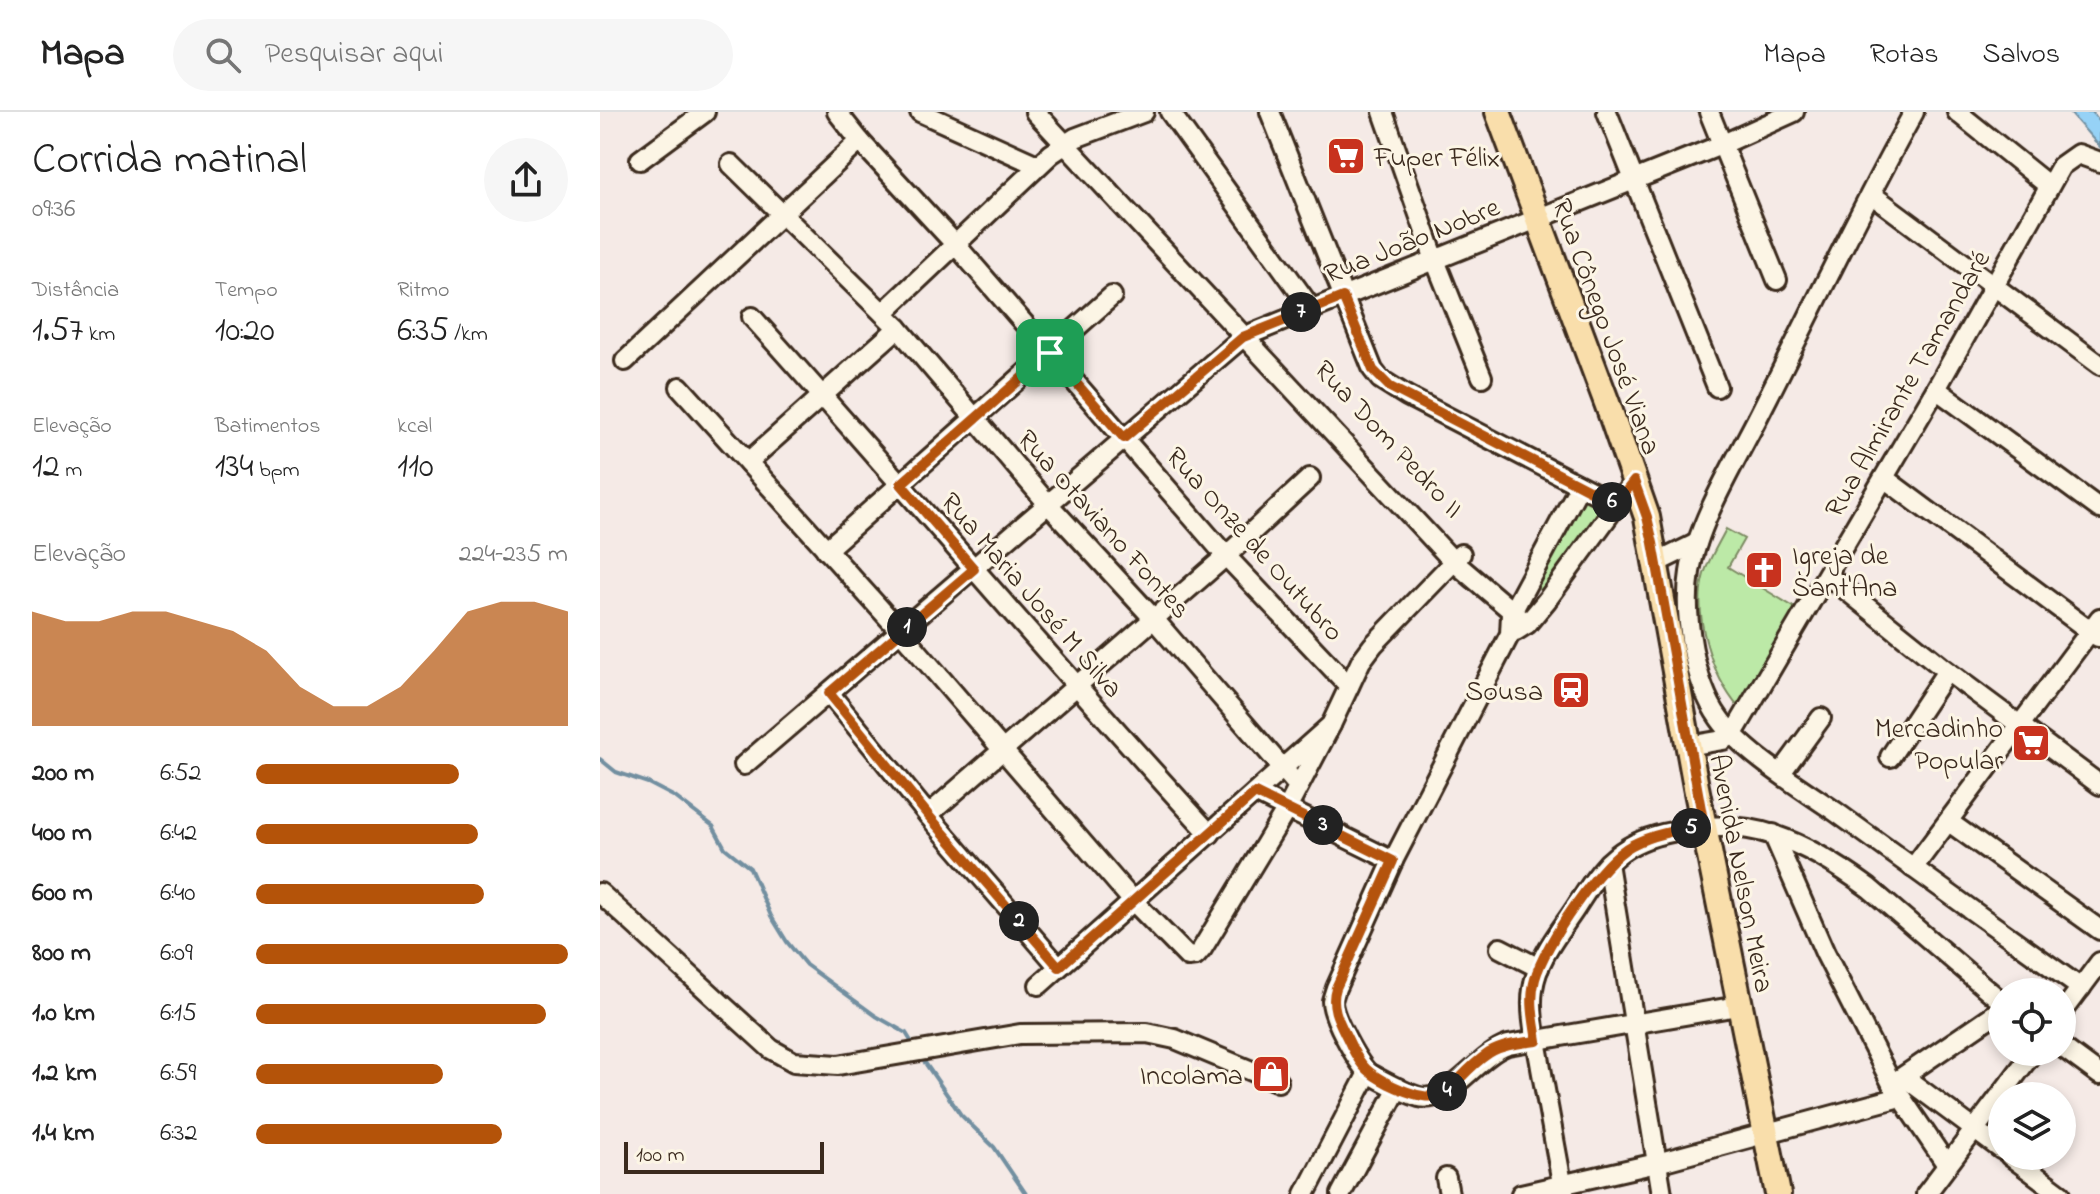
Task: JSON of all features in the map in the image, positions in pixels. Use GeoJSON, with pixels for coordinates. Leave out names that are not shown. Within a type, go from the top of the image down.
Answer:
{"type":"FeatureCollection","features":[{"type":"Feature","properties":{"kind":"main road","name":"Rua Cônego José Viana"},"geometry":{"type":"LineString","coordinates":[[1498,112],[1647,517],[1656,563]]}},
{"type":"Feature","properties":{"kind":"main road","name":"Avenida Nelson Meira"},"geometry":{"type":"LineString","coordinates":[[1656,563],[1738,1006],[1778,1194]]}},
{"type":"Feature","properties":{"kind":"street","name":"Rua Onze de Outubro"},"geometry":{"type":"LineString","coordinates":[[837,112],[1226,556],[1349,686]]}},
{"type":"Feature","properties":{"kind":"street"},"geometry":{"type":"LineString","coordinates":[[920,112],[1037,165]]}},
{"type":"Feature","properties":{"kind":"street","name":"Rua Dom Pedro II"},"geometry":{"type":"LineString","coordinates":[[1035,112],[1070,141],[1457,558],[1522,615]]}},
{"type":"Feature","properties":{"kind":"street","name":"Rua Dom Pedro II"},"geometry":{"type":"LineString","coordinates":[[1051,112],[1070,141]]}},
{"type":"Feature","properties":{"kind":"street"},"geometry":{"type":"LineString","coordinates":[[883,313],[1037,165],[1070,141],[1144,112]]}},
{"type":"Feature","properties":{"kind":"street"},"geometry":{"type":"LineString","coordinates":[[1170,112],[1311,308]]}},
{"type":"Feature","properties":{"kind":"street"},"geometry":{"type":"LineString","coordinates":[[1270,112],[1373,370],[1380,379],[1616,504]]}},
{"type":"Feature","properties":{"kind":"street"},"geometry":{"type":"LineString","coordinates":[[1383,112],[1435,260],[1482,377]]}},
{"type":"Feature","properties":{"kind":"street"},"geometry":{"type":"LineString","coordinates":[[1607,112],[1717,387]]}},
{"type":"Feature","properties":{"kind":"street"},"geometry":{"type":"LineString","coordinates":[[1709,112],[1777,280]]}},
{"type":"Feature","properties":{"kind":"street","name":"Rua João Nobre"},"geometry":{"type":"LineString","coordinates":[[744,765],[1248,334],[1721,145],[1794,112]]}},
{"type":"Feature","properties":{"kind":"street"},"geometry":{"type":"LineString","coordinates":[[1914,112],[1697,543],[1690,572],[1690,629],[1697,665],[1710,703],[1733,734],[1781,773],[2081,988]]}},
{"type":"Feature","properties":{"kind":"street"},"geometry":{"type":"LineString","coordinates":[[1957,112],[2049,186]]}},
{"type":"Feature","properties":{"kind":"street"},"geometry":{"type":"LineString","coordinates":[[640,160],[696,114]]}},
{"type":"Feature","properties":{"kind":"street"},"geometry":{"type":"LineString","coordinates":[[625,361],[860,141]]}},
{"type":"Feature","properties":{"kind":"street","name":"Rua Almirante Tamandaré"},"geometry":{"type":"LineString","coordinates":[[1733,734],[1936,389],[2049,186],[2067,160],[2078,154],[2093,159]]}},
{"type":"Feature","properties":{"kind":"street","name":"Rua Otaviano Fontes"},"geometry":{"type":"LineString","coordinates":[[731,164],[898,328],[1048,504],[1153,618],[1298,786]]}},
{"type":"Feature","properties":{"kind":"street"},"geometry":{"type":"LineString","coordinates":[[1871,194],[2100,365]]}},
{"type":"Feature","properties":{"kind":"street"},"geometry":{"type":"LineString","coordinates":[[826,550],[1112,296]]}},
{"type":"Feature","properties":{"kind":"street","name":"Rua Maria José M Silva"},"geometry":{"type":"LineString","coordinates":[[752,317],[1076,688],[1210,834]]}},
{"type":"Feature","properties":{"kind":"street"},"geometry":{"type":"LineString","coordinates":[[748,462],[898,328]]}},
{"type":"Feature","properties":{"kind":"street"},"geometry":{"type":"LineString","coordinates":[[680,387],[901,632],[1132,900],[1182,952],[1192,957],[1202,949],[1288,807],[1373,645],[1457,558]]}},
{"type":"Feature","properties":{"kind":"street"},"geometry":{"type":"LineString","coordinates":[[1936,389],[2100,509]]}},
{"type":"Feature","properties":{"kind":"street"},"geometry":{"type":"LineString","coordinates":[[928,815],[1226,556],[1310,478]]}},
{"type":"Feature","properties":{"kind":"street"},"geometry":{"type":"LineString","coordinates":[[1884,478],[2097,630],[1913,868]]}},
{"type":"Feature","properties":{"kind":"street"},"geometry":{"type":"LineString","coordinates":[[1634,481],[1522,615],[1510,634],[1393,861],[1332,1001],[1354,1052],[1368,1073],[1422,1098],[1438,1096],[1456,1084],[1483,1058],[1508,1045],[1738,1006]]}},
{"type":"Feature","properties":{"kind":"street"},"geometry":{"type":"LineString","coordinates":[[1522,615],[1579,487]]}},
{"type":"Feature","properties":{"kind":"street"},"geometry":{"type":"LineString","coordinates":[[1656,563],[1697,543]]}},
{"type":"Feature","properties":{"kind":"street"},"geometry":{"type":"LineString","coordinates":[[1827,575],[1947,671],[2100,785]]}},
{"type":"Feature","properties":{"kind":"street"},"geometry":{"type":"LineString","coordinates":[[1890,757],[1947,671]]}},
{"type":"Feature","properties":{"kind":"street"},"geometry":{"type":"LineString","coordinates":[[829,693],[928,815],[1059,967]]}},
{"type":"Feature","properties":{"kind":"street"},"geometry":{"type":"LineString","coordinates":[[1781,773],[1821,718]]}},
{"type":"Feature","properties":{"kind":"street"},"geometry":{"type":"LineString","coordinates":[[1039,985],[1331,725]]}},
{"type":"Feature","properties":{"kind":"street"},"geometry":{"type":"LineString","coordinates":[[1688,746],[1723,740],[1733,734]]}},
{"type":"Feature","properties":{"kind":"street"},"geometry":{"type":"LineString","coordinates":[[1255,793],[1393,861]]}},
{"type":"Feature","properties":{"kind":"street"},"geometry":{"type":"LineString","coordinates":[[1949,822],[2100,930]]}},
{"type":"Feature","properties":{"kind":"street"},"geometry":{"type":"LineString","coordinates":[[1563,1189],[1532,1003],[1539,968],[1561,930],[1608,863],[1646,838],[1704,826],[1738,826],[1773,834],[1826,860],[1859,881],[1988,990]]}},
{"type":"Feature","properties":{"kind":"street"},"geometry":{"type":"LineString","coordinates":[[1773,834],[1825,953],[1947,1165]]}},
{"type":"Feature","properties":{"kind":"street"},"geometry":{"type":"LineString","coordinates":[[1608,863],[1662,1194]]}},
{"type":"Feature","properties":{"kind":"street"},"geometry":{"type":"LineString","coordinates":[[600,893],[771,1049],[794,1062],[838,1065],[1020,1034],[1132,1032],[1175,1039],[1278,1082]]}},
{"type":"Feature","properties":{"kind":"street"},"geometry":{"type":"LineString","coordinates":[[1500,948],[1539,968]]}},
{"type":"Feature","properties":{"kind":"street"},"geometry":{"type":"LineString","coordinates":[[2076,995],[2100,962]]}},
{"type":"Feature","properties":{"kind":"street"},"geometry":{"type":"LineString","coordinates":[[1521,1194],[1563,1189],[1766,1133],[1899,1086],[1988,1019]]}},
{"type":"Feature","properties":{"kind":"street"},"geometry":{"type":"LineString","coordinates":[[2076,1057],[2100,1075]]}},
{"type":"Feature","properties":{"kind":"street"},"geometry":{"type":"LineString","coordinates":[[1926,1194],[2023,1066]]}},
{"type":"Feature","properties":{"kind":"street"},"geometry":{"type":"LineString","coordinates":[[1305,1194],[1368,1073]]}},
{"type":"Feature","properties":{"kind":"street"},"geometry":{"type":"LineString","coordinates":[[1899,1086],[1988,1140]]}},
{"type":"Feature","properties":{"kind":"street"},"geometry":{"type":"LineString","coordinates":[[1341,1194],[1398,1088]]}},
{"type":"Feature","properties":{"kind":"street"},"geometry":{"type":"LineString","coordinates":[[2029,1170],[2061,1194]]}},
{"type":"Feature","properties":{"kind":"green space"},"geometry":{"type":"Polygon","coordinates":[[[1582,495],[1602,502],[1602,512],[1544,593],[1535,586],[1582,495]]]}},
{"type":"Feature","properties":{"kind":"green space"},"geometry":{"type":"Polygon","coordinates":[[[1726,529],[1744,539],[1728,567],[1797,609],[1739,708],[1713,663],[1701,608],[1704,574],[1726,529]]]}},
{"type":"Feature","properties":{"kind":"water"},"geometry":{"type":"Polygon","coordinates":[[[2069,112],[2092,112],[2100,121],[2100,147],[2069,112]]]}},
{"type":"Feature","properties":{"kind":"waterway"},"geometry":{"type":"LineString","coordinates":[[600,759],[616,772],[675,797],[713,826],[725,848],[750,868],[771,916],[806,965],[876,1016],[906,1033],[914,1046]]}},
{"type":"Feature","properties":{"kind":"waterway"},"geometry":{"type":"LineString","coordinates":[[921,1057],[961,1115],[994,1147],[1026,1194]]}},
{"type":"Feature","properties":{"kind":"place","name":"Fuper Félix"},"geometry":{"type":"Point","coordinates":[1346,156]}},
{"type":"Feature","properties":{"kind":"place","name":"Igreja de Sant'Ana"},"geometry":{"type":"Point","coordinates":[1764,570]}},
{"type":"Feature","properties":{"kind":"place","name":"Sousa"},"geometry":{"type":"Point","coordinates":[1571,690]}},
{"type":"Feature","properties":{"kind":"place","name":"Mercadinho Popular"},"geometry":{"type":"Point","coordinates":[2031,743]}},
{"type":"Feature","properties":{"kind":"place","name":"Incolama"},"geometry":{"type":"Point","coordinates":[1271,1074]}},
{"type":"Feature","properties":{"kind":"route"},"geometry":{"type":"LineString","coordinates":[[1343,297],[1373,370],[1390,387],[1616,504],[1634,481],[1653,543],[1704,826],[1646,838],[1630,846],[1608,863],[1590,886],[1546,953],[1534,980],[1532,1003],[1537,1041],[1508,1045],[1490,1053],[1448,1091],[1430,1098],[1415,1096],[1368,1073],[1354,1052],[1332,1001],[1393,861],[1255,793],[1059,967],[928,815],[829,693],[974,569],[901,484],[1050,353],[1124,438],[1243,337],[1343,297]]}}]}
